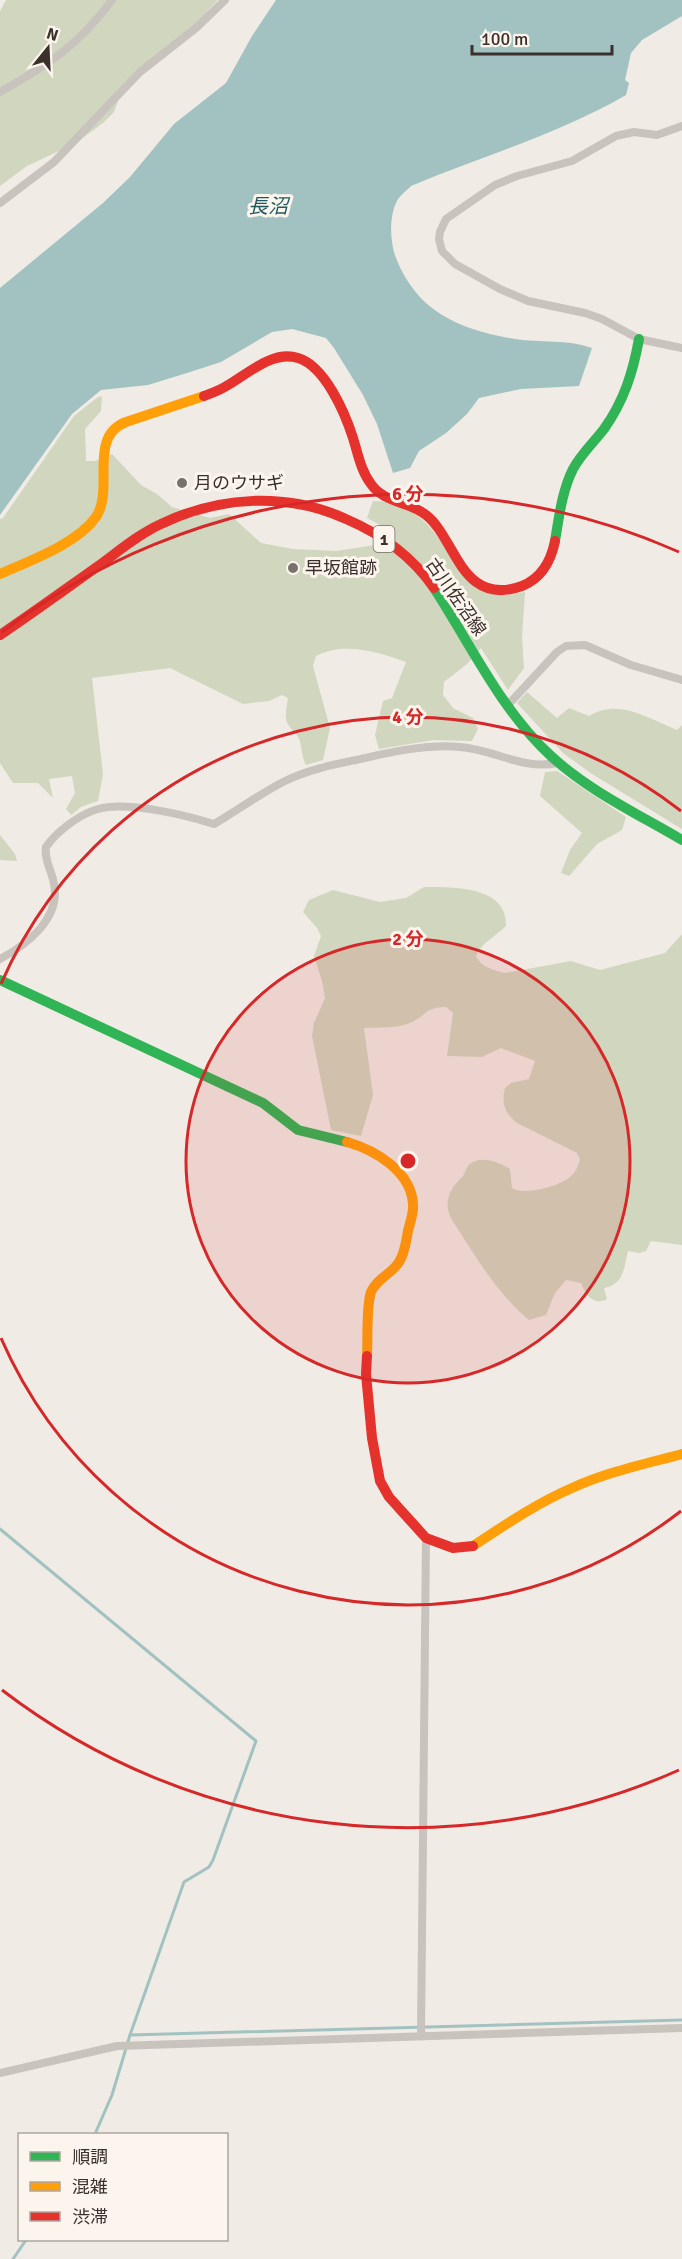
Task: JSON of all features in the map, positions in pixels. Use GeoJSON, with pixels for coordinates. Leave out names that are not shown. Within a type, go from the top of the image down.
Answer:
{"type":"FeatureCollection","features":[{"type":"Feature","properties":{"kind":"street"},"geometry":{"type":"LineString","coordinates":[[0,92],[59,57],[98,21],[112,0]]}},
{"type":"Feature","properties":{"kind":"street"},"geometry":{"type":"LineString","coordinates":[[0,203],[54,162],[140,72],[196,28],[225,0]]}},
{"type":"Feature","properties":{"kind":"street"},"geometry":{"type":"LineString","coordinates":[[682,126],[657,135],[634,132],[616,136],[562,165],[507,180],[478,195],[451,214],[442,224],[440,232],[440,245],[448,258],[500,290],[528,301],[611,322],[639,339],[682,348]]}},
{"type":"Feature","properties":{"kind":"street"},"geometry":{"type":"LineString","coordinates":[[0,574],[61,543],[95,519],[105,495],[103,462],[105,451],[115,428],[124,422],[218,390],[279,357],[292,356],[311,364],[320,373],[350,429],[363,470],[375,490],[385,498],[426,515],[463,570],[477,584],[496,590],[518,588],[542,573],[550,558],[565,489],[573,468],[625,398],[635,367],[639,339]]}},
{"type":"Feature","properties":{"kind":"street","name":"古川佐沼線"},"geometry":{"type":"LineString","coordinates":[[0,635],[161,523],[203,506],[246,499],[272,500],[299,504],[341,516],[376,534],[405,556],[421,572],[507,706],[526,730],[558,763],[599,791],[682,840]]}},
{"type":"Feature","properties":{"kind":"street"},"geometry":{"type":"LineString","coordinates":[[507,706],[557,652],[566,646],[585,645],[632,665],[682,680]]}},
{"type":"Feature","properties":{"kind":"street"},"geometry":{"type":"LineString","coordinates":[[0,959],[18,949],[32,937],[51,912],[55,887],[47,861],[46,847],[56,835],[81,817],[97,809],[130,807],[194,818],[214,824],[285,781],[308,772],[406,749],[429,746],[475,749],[522,764],[558,763]]}},
{"type":"Feature","properties":{"kind":"street"},"geometry":{"type":"LineString","coordinates":[[0,980],[263,1103],[293,1128],[305,1134],[341,1140],[380,1157],[404,1180],[413,1199],[414,1208],[401,1259],[372,1286],[366,1374],[372,1438],[380,1481],[402,1512],[426,1538],[453,1548],[473,1546],[530,1509],[572,1488],[608,1474],[682,1454]]}},
{"type":"Feature","properties":{"kind":"street"},"geometry":{"type":"LineString","coordinates":[[421,2030],[426,1538]]}},
{"type":"Feature","properties":{"kind":"street"},"geometry":{"type":"LineString","coordinates":[[0,2073],[117,2046],[421,2030],[682,2028]]}},
{"type":"Feature","properties":{"kind":"green space"},"geometry":{"type":"Polygon","coordinates":[[[6,0],[218,0],[172,48],[121,92],[114,112],[103,123],[76,143],[27,166],[0,186],[0,11],[6,0]]]}},
{"type":"Feature","properties":{"kind":"green space"},"geometry":{"type":"Polygon","coordinates":[[[102,396],[101,411],[85,429],[86,461],[95,461],[112,454],[141,485],[157,494],[172,507],[210,518],[229,514],[261,543],[293,549],[336,551],[376,545],[382,526],[367,518],[373,501],[389,503],[403,507],[425,523],[479,589],[497,595],[525,592],[522,637],[524,668],[508,690],[481,648],[467,664],[444,682],[443,695],[453,708],[473,718],[478,729],[472,741],[434,740],[379,749],[375,735],[383,701],[392,698],[406,662],[373,652],[338,649],[316,656],[313,666],[330,728],[323,760],[306,765],[297,735],[286,720],[288,698],[282,695],[269,701],[243,704],[170,668],[92,678],[103,774],[98,801],[81,807],[71,815],[66,809],[75,793],[72,776],[49,779],[53,798],[38,783],[13,783],[0,763],[0,519],[3,518],[74,416],[102,396]]]}},
{"type":"Feature","properties":{"kind":"green space"},"geometry":{"type":"Polygon","coordinates":[[[527,692],[557,718],[569,708],[589,716],[600,711],[622,709],[677,730],[682,725],[682,829],[592,774],[563,753],[517,703],[527,692]]]}},
{"type":"Feature","properties":{"kind":"green space"},"geometry":{"type":"Polygon","coordinates":[[[557,771],[626,817],[622,830],[597,844],[569,876],[561,873],[570,850],[582,833],[540,796],[545,772],[557,771]]]}},
{"type":"Feature","properties":{"kind":"green space"},"geometry":{"type":"Polygon","coordinates":[[[0,835],[15,854],[17,861],[0,860],[0,835]]]}},
{"type":"Feature","properties":{"kind":"green space"},"geometry":{"type":"Polygon","coordinates":[[[424,887],[449,887],[477,892],[489,896],[498,903],[504,913],[506,926],[485,943],[476,956],[484,965],[505,973],[571,961],[600,970],[665,953],[682,934],[682,1245],[651,1241],[646,1251],[639,1253],[628,1251],[619,1279],[611,1286],[604,1288],[607,1299],[594,1300],[587,1295],[581,1283],[566,1280],[555,1293],[546,1315],[529,1320],[492,1280],[449,1213],[450,1192],[468,1166],[478,1160],[495,1162],[510,1169],[512,1188],[525,1191],[559,1183],[576,1171],[580,1160],[577,1153],[517,1123],[505,1108],[503,1099],[505,1088],[511,1083],[529,1079],[535,1061],[501,1048],[482,1057],[447,1056],[453,1013],[446,1007],[430,1010],[401,1026],[364,1028],[373,1095],[361,1136],[331,1130],[312,1036],[314,1023],[325,998],[314,956],[321,936],[303,912],[309,900],[333,890],[380,902],[406,898],[424,887]]]}},
{"type":"Feature","properties":{"kind":"water","name":"長沼"},"geometry":{"type":"Polygon","coordinates":[[[276,0],[682,0],[682,16],[642,40],[631,53],[625,80],[629,83],[626,95],[547,133],[411,186],[398,199],[392,216],[392,245],[396,258],[405,277],[428,305],[459,324],[495,335],[515,339],[573,343],[592,348],[579,386],[521,389],[479,398],[467,414],[446,433],[419,451],[410,468],[393,473],[377,424],[363,395],[326,338],[292,329],[272,332],[221,362],[148,385],[101,390],[72,414],[0,515],[0,288],[103,203],[130,177],[174,124],[226,83],[252,36],[276,0]]]}},
{"type":"Feature","properties":{"kind":"waterway"},"geometry":{"type":"LineString","coordinates":[[0,1529],[256,1741],[213,1860],[209,1867],[184,1882],[130,2035],[112,2095],[95,2133]]}},
{"type":"Feature","properties":{"kind":"waterway"},"geometry":{"type":"LineString","coordinates":[[130,2035],[682,2020]]}},
{"type":"Feature","properties":{"kind":"waterway"},"geometry":{"type":"LineString","coordinates":[[13,2259],[25,2241]]}},
{"type":"Feature","properties":{"kind":"traffic: fast"},"geometry":{"type":"LineString","coordinates":[[555,541],[561,504],[569,477],[580,458],[604,429],[617,408],[631,375],[639,339]]}},
{"type":"Feature","properties":{"kind":"traffic: fast"},"geometry":{"type":"LineString","coordinates":[[434,588],[502,698],[533,738],[581,780],[682,840]]}},
{"type":"Feature","properties":{"kind":"traffic: fast"},"geometry":{"type":"LineString","coordinates":[[0,980],[263,1103],[298,1130],[347,1142]]}},
{"type":"Feature","properties":{"kind":"traffic: slow"},"geometry":{"type":"LineString","coordinates":[[0,574],[65,543],[88,527],[96,517],[103,492],[104,451],[114,429],[126,422],[204,396]]}},
{"type":"Feature","properties":{"kind":"traffic: slow"},"geometry":{"type":"LineString","coordinates":[[347,1142],[380,1156],[399,1172],[411,1192],[413,1204],[401,1258],[393,1270],[377,1283],[369,1298],[367,1356]]}},
{"type":"Feature","properties":{"kind":"traffic: slow"},"geometry":{"type":"LineString","coordinates":[[473,1546],[534,1507],[585,1482],[682,1454]]}},
{"type":"Feature","properties":{"kind":"traffic: jam"},"geometry":{"type":"LineString","coordinates":[[204,396],[270,360],[289,356],[298,358],[317,370],[333,392],[349,428],[362,468],[371,484],[383,495],[426,515],[473,579],[485,587],[502,590],[529,583],[544,568],[555,541]]}},
{"type":"Feature","properties":{"kind":"traffic: jam"},"geometry":{"type":"LineString","coordinates":[[0,635],[145,532],[183,515],[229,503],[277,501],[300,504],[346,519],[395,547],[416,566],[434,588]]}},
{"type":"Feature","properties":{"kind":"traffic: jam"},"geometry":{"type":"LineString","coordinates":[[367,1356],[366,1374],[372,1438],[380,1481],[389,1497],[426,1538],[453,1548],[473,1546]]}},
{"type":"Feature","properties":{"kind":"place","name":"月のウサギ"},"geometry":{"type":"Point","coordinates":[182,483]}},
{"type":"Feature","properties":{"kind":"place","name":"早坂館跡"},"geometry":{"type":"Point","coordinates":[293,568]}}]}
